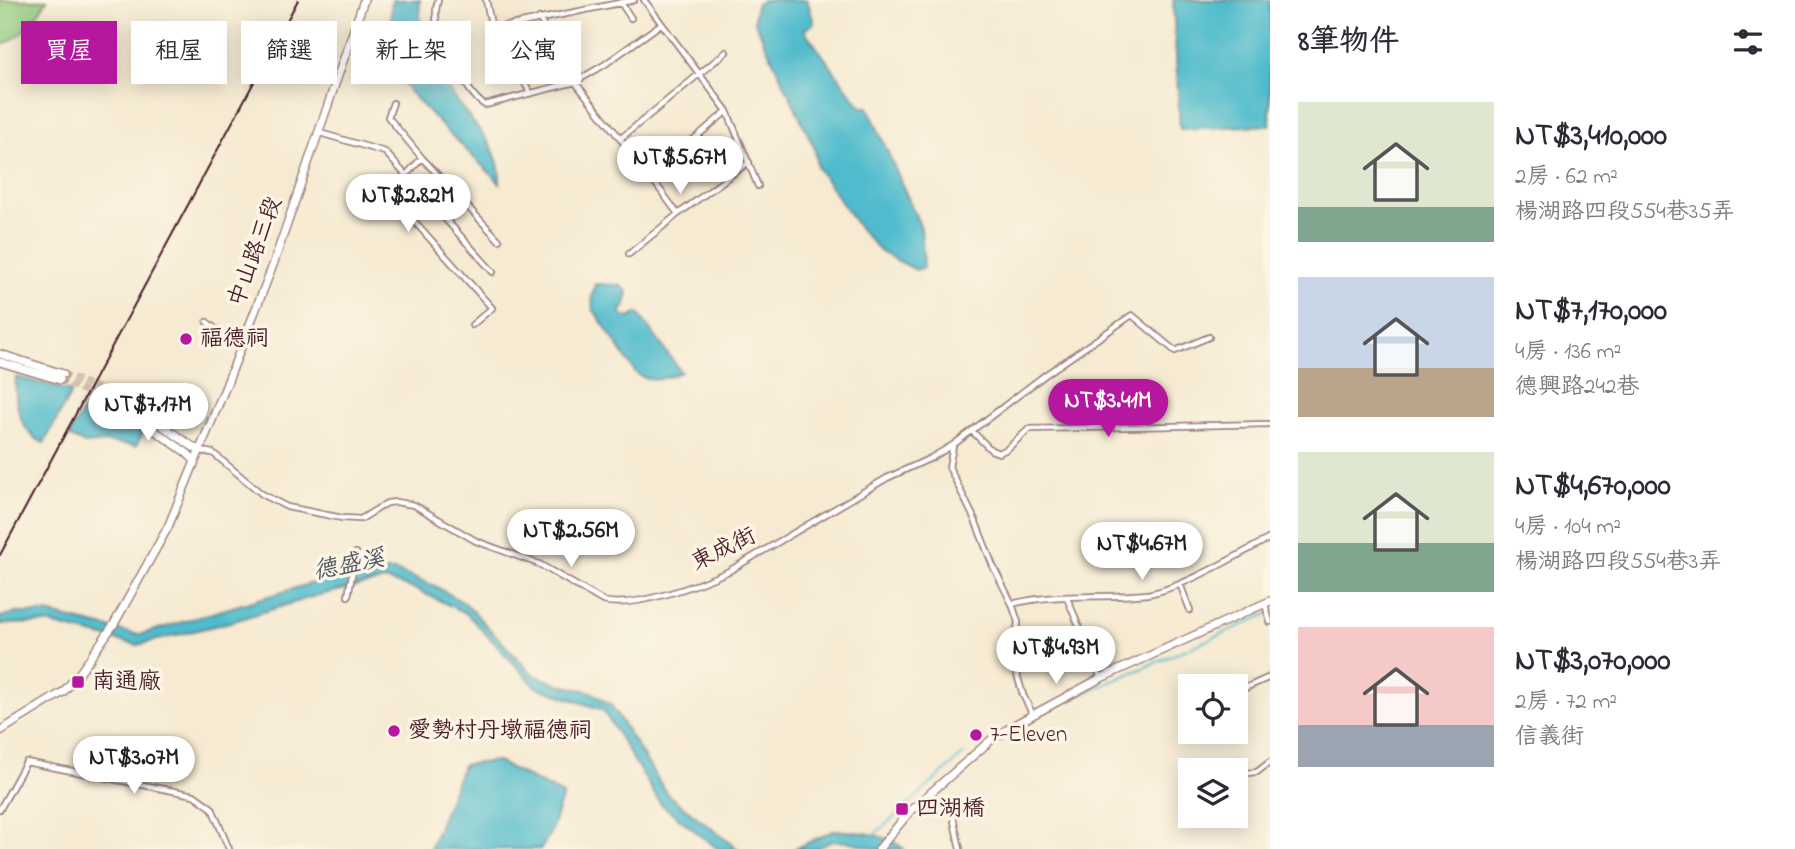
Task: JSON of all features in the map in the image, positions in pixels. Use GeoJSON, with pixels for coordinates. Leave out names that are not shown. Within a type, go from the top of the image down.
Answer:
{"type":"FeatureCollection","features":[{"type":"Feature","properties":{"kind":"street","name":"中山路三段"},"geometry":{"type":"LineString","coordinates":[[0,731],[63,692],[114,624],[168,527],[273,265],[364,0]]}},
{"type":"Feature","properties":{"kind":"street"},"geometry":{"type":"LineString","coordinates":[[438,0],[435,13],[438,29],[455,65],[478,102],[485,105],[566,84]]}},
{"type":"Feature","properties":{"kind":"street"},"geometry":{"type":"LineString","coordinates":[[486,0],[490,21]]}},
{"type":"Feature","properties":{"kind":"street"},"geometry":{"type":"LineString","coordinates":[[526,21],[634,0]]}},
{"type":"Feature","properties":{"kind":"street"},"geometry":{"type":"LineString","coordinates":[[644,0],[727,111],[758,186]]}},
{"type":"Feature","properties":{"kind":"street"},"geometry":{"type":"LineString","coordinates":[[621,3],[631,18]]}},
{"type":"Feature","properties":{"kind":"street"},"geometry":{"type":"LineString","coordinates":[[581,78],[661,24]]}},
{"type":"Feature","properties":{"kind":"street"},"geometry":{"type":"LineString","coordinates":[[620,139],[726,52]]}},
{"type":"Feature","properties":{"kind":"street"},"geometry":{"type":"LineString","coordinates":[[525,84],[530,92]]}},
{"type":"Feature","properties":{"kind":"street"},"geometry":{"type":"LineString","coordinates":[[577,84],[678,214]]}},
{"type":"Feature","properties":{"kind":"street"},"geometry":{"type":"LineString","coordinates":[[393,103],[388,117],[422,158],[499,240]]}},
{"type":"Feature","properties":{"kind":"street"},"geometry":{"type":"LineString","coordinates":[[650,176],[727,111]]}},
{"type":"Feature","properties":{"kind":"street"},"geometry":{"type":"LineString","coordinates":[[320,133],[385,152],[493,272]]}},
{"type":"Feature","properties":{"kind":"street"},"geometry":{"type":"LineString","coordinates":[[422,158],[389,193],[492,308],[472,325]]}},
{"type":"Feature","properties":{"kind":"street"},"geometry":{"type":"LineString","coordinates":[[629,254],[749,162]]}},
{"type":"Feature","properties":{"kind":"street","name":"東成街"},"geometry":{"type":"LineString","coordinates":[[199,451],[214,453],[262,494],[287,507],[361,519],[387,503],[414,505],[476,541],[539,564],[600,600],[613,603],[640,600],[708,581],[729,571],[887,478],[931,458],[973,432],[1045,375],[1132,316],[1175,351],[1209,337]]}},
{"type":"Feature","properties":{"kind":"street"},"geometry":{"type":"LineString","coordinates":[[207,322],[227,338],[242,344]]}},
{"type":"Feature","properties":{"kind":"street"},"geometry":{"type":"LineString","coordinates":[[0,354],[62,377],[0,362]]}},
{"type":"Feature","properties":{"kind":"street"},"geometry":{"type":"LineString","coordinates":[[195,461],[119,400],[199,451]]}},
{"type":"Feature","properties":{"kind":"street"},"geometry":{"type":"LineString","coordinates":[[973,432],[991,450],[999,453],[1029,429],[1270,424]]}},
{"type":"Feature","properties":{"kind":"street"},"geometry":{"type":"LineString","coordinates":[[953,445],[949,467],[1013,604],[1018,622],[1013,661],[1023,695],[1032,713]]}},
{"type":"Feature","properties":{"kind":"street"},"geometry":{"type":"LineString","coordinates":[[1013,604],[1037,597],[1149,594],[1180,584],[1270,538]]}},
{"type":"Feature","properties":{"kind":"street"},"geometry":{"type":"LineString","coordinates":[[349,594],[356,553]]}},
{"type":"Feature","properties":{"kind":"street"},"geometry":{"type":"LineString","coordinates":[[1180,584],[1190,610]]}},
{"type":"Feature","properties":{"kind":"street"},"geometry":{"type":"LineString","coordinates":[[1067,598],[1101,678]]}},
{"type":"Feature","properties":{"kind":"street"},"geometry":{"type":"LineString","coordinates":[[879,849],[911,810],[991,740],[1032,713],[1101,678],[1267,605],[1269,620]]}},
{"type":"Feature","properties":{"kind":"street"},"geometry":{"type":"LineString","coordinates":[[1248,687],[1270,677]]}},
{"type":"Feature","properties":{"kind":"street"},"geometry":{"type":"LineString","coordinates":[[0,809],[26,762],[194,795],[212,808],[229,849]]}},
{"type":"Feature","properties":{"kind":"street"},"geometry":{"type":"LineString","coordinates":[[1248,773],[1257,772],[1270,762]]}},
{"type":"Feature","properties":{"kind":"street"},"geometry":{"type":"LineString","coordinates":[[929,796],[941,810],[952,812],[960,849]]}},
{"type":"Feature","properties":{"kind":"green space"},"geometry":{"type":"Polygon","coordinates":[[[0,0],[47,0],[32,21],[21,21],[21,32],[0,46],[0,0]]]}},
{"type":"Feature","properties":{"kind":"water"},"geometry":{"type":"Polygon","coordinates":[[[392,0],[420,0],[421,21],[390,21],[392,0]]]}},
{"type":"Feature","properties":{"kind":"water"},"geometry":{"type":"Polygon","coordinates":[[[763,0],[807,0],[814,23],[804,30],[861,107],[868,107],[921,228],[924,267],[916,270],[881,252],[859,228],[817,167],[815,149],[754,20],[756,5],[763,0]]]}},
{"type":"Feature","properties":{"kind":"water"},"geometry":{"type":"Polygon","coordinates":[[[1173,0],[1270,0],[1270,125],[1180,129],[1173,0]]]}},
{"type":"Feature","properties":{"kind":"water"},"geometry":{"type":"Polygon","coordinates":[[[405,84],[446,84],[490,144],[500,172],[500,183],[444,128],[405,84]]]}},
{"type":"Feature","properties":{"kind":"water"},"geometry":{"type":"Polygon","coordinates":[[[595,284],[620,285],[628,292],[620,313],[629,318],[638,313],[681,372],[653,380],[636,373],[593,309],[595,284]]]}},
{"type":"Feature","properties":{"kind":"water"},"geometry":{"type":"Polygon","coordinates":[[[16,377],[72,391],[44,443],[29,432],[20,415],[16,377]]]}},
{"type":"Feature","properties":{"kind":"water"},"geometry":{"type":"Polygon","coordinates":[[[89,399],[113,409],[143,433],[136,446],[106,442],[85,444],[69,436],[89,399]]]}},
{"type":"Feature","properties":{"kind":"water"},"geometry":{"type":"Polygon","coordinates":[[[364,571],[395,571],[435,586],[466,604],[532,674],[557,684],[591,692],[611,705],[667,794],[738,849],[718,849],[660,803],[603,710],[536,687],[466,613],[415,589],[385,580],[315,596],[234,621],[137,645],[46,623],[0,624],[0,617],[14,613],[47,613],[139,635],[326,579],[364,571]]]}},
{"type":"Feature","properties":{"kind":"water"},"geometry":{"type":"Polygon","coordinates":[[[496,761],[563,795],[550,833],[541,849],[430,849],[463,765],[496,761]]]}},
{"type":"Feature","properties":{"kind":"water"},"geometry":{"type":"Polygon","coordinates":[[[835,830],[880,836],[904,849],[876,849],[851,842],[832,841],[815,849],[794,849],[835,830]]]}},
{"type":"Feature","properties":{"kind":"waterway"},"geometry":{"type":"LineString","coordinates":[[1062,703],[1270,613]]}},
{"type":"Feature","properties":{"kind":"waterway"},"geometry":{"type":"LineString","coordinates":[[874,835],[964,754]]}},
{"type":"Feature","properties":{"kind":"tunnel"},"geometry":{"type":"LineString","coordinates":[[63,374],[119,396]]}},
{"type":"Feature","properties":{"kind":"tunnel"},"geometry":{"type":"LineString","coordinates":[[60,380],[118,405]]}},
{"type":"Feature","properties":{"kind":"railway"},"geometry":{"type":"LineString","coordinates":[[0,555],[298,0]]}},
{"type":"Feature","properties":{"kind":"place","name":"福德祠"},"geometry":{"type":"Point","coordinates":[186,339]}},
{"type":"Feature","properties":{"kind":"place","name":"南通廠"},"geometry":{"type":"Point","coordinates":[78,682]}},
{"type":"Feature","properties":{"kind":"place","name":"愛勢村丹墩福德祠"},"geometry":{"type":"Point","coordinates":[394,731]}},
{"type":"Feature","properties":{"kind":"place","name":"7-Eleven"},"geometry":{"type":"Point","coordinates":[976,735]}},
{"type":"Feature","properties":{"kind":"place","name":"四湖橋"},"geometry":{"type":"Point","coordinates":[902,809]}},
{"type":"Feature","properties":{"kind":"water label","name":"德盛溪"},"geometry":{"type":"Point","coordinates":[349,566]}}]}
